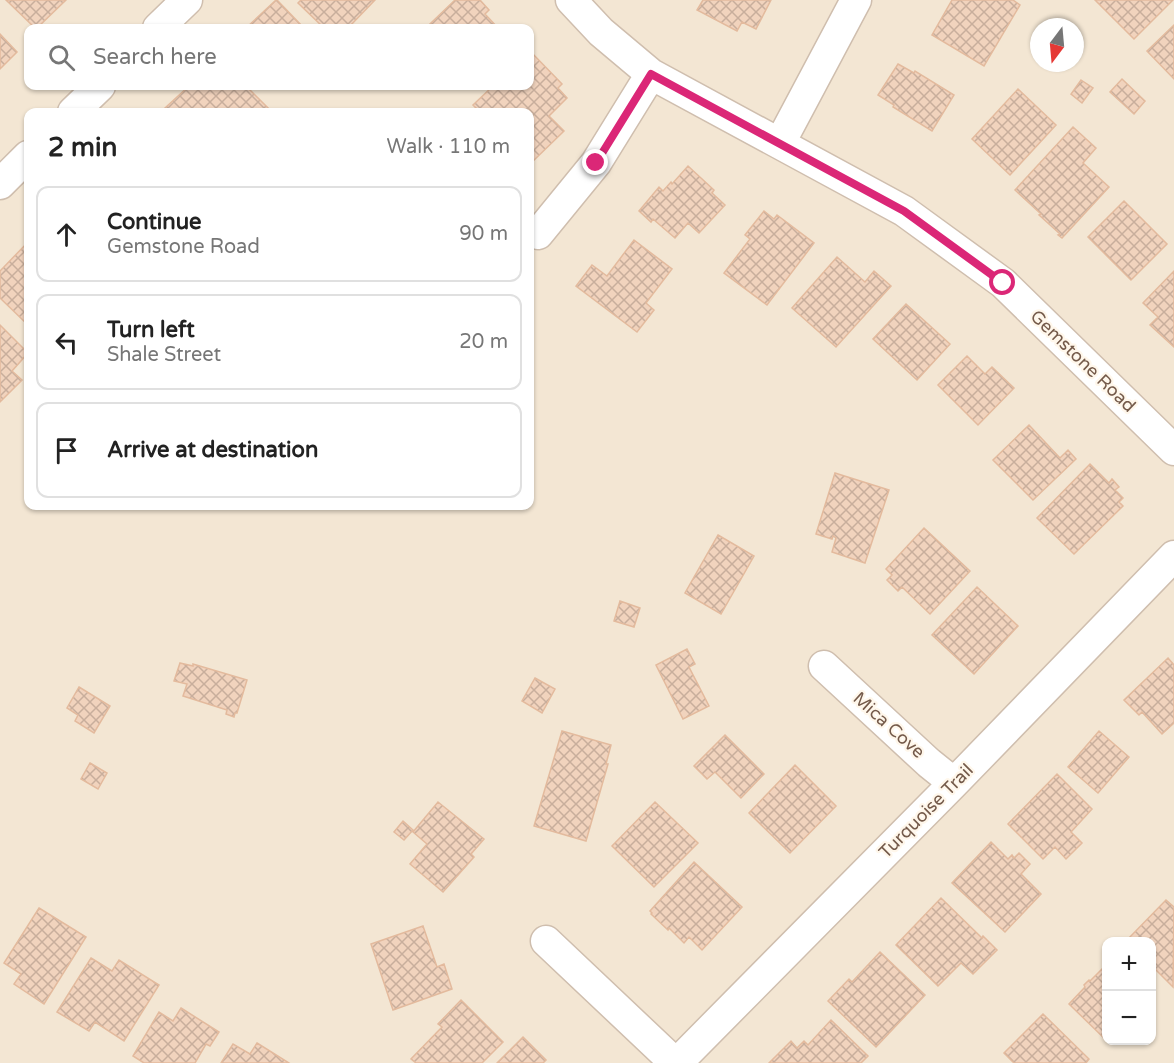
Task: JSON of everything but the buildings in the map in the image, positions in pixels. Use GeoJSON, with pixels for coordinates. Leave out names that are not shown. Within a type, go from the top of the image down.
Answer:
{"type":"FeatureCollection","features":[{"type":"Feature","properties":{"kind":"street"},"geometry":{"type":"LineString","coordinates":[[162,24],[187,0]]}},
{"type":"Feature","properties":{"kind":"street","name":"Gemstone Road"},"geometry":{"type":"LineString","coordinates":[[571,0],[601,32],[651,74],[904,211],[1003,283],[1174,450]]}},
{"type":"Feature","properties":{"kind":"street"},"geometry":{"type":"LineString","coordinates":[[780,143],[856,0]]}},
{"type":"Feature","properties":{"kind":"street"},"geometry":{"type":"LineString","coordinates":[[538,234],[596,163],[651,74]]}},
{"type":"Feature","properties":{"kind":"street"},"geometry":{"type":"LineString","coordinates":[[77,108],[96,90]]}},
{"type":"Feature","properties":{"kind":"street"},"geometry":{"type":"LineString","coordinates":[[0,184],[24,160]]}},
{"type":"Feature","properties":{"kind":"street","name":"Turquoise Trail"},"geometry":{"type":"LineString","coordinates":[[676,1063],[954,783],[1174,556]]}},
{"type":"Feature","properties":{"kind":"street","name":"Mica Cove"},"geometry":{"type":"LineString","coordinates":[[824,666],[929,763],[954,783]]}},
{"type":"Feature","properties":{"kind":"street"},"geometry":{"type":"LineString","coordinates":[[546,941],[676,1063]]}},
{"type":"Feature","properties":{"kind":"shaded area"},"geometry":{"type":"Polygon","coordinates":[[[0,0],[1174,0],[1174,1063],[0,1063],[0,0]]]}},
{"type":"Feature","properties":{"kind":"route"},"geometry":{"type":"LineString","coordinates":[[596,163],[651,74],[904,211],[1003,283]]}}]}
